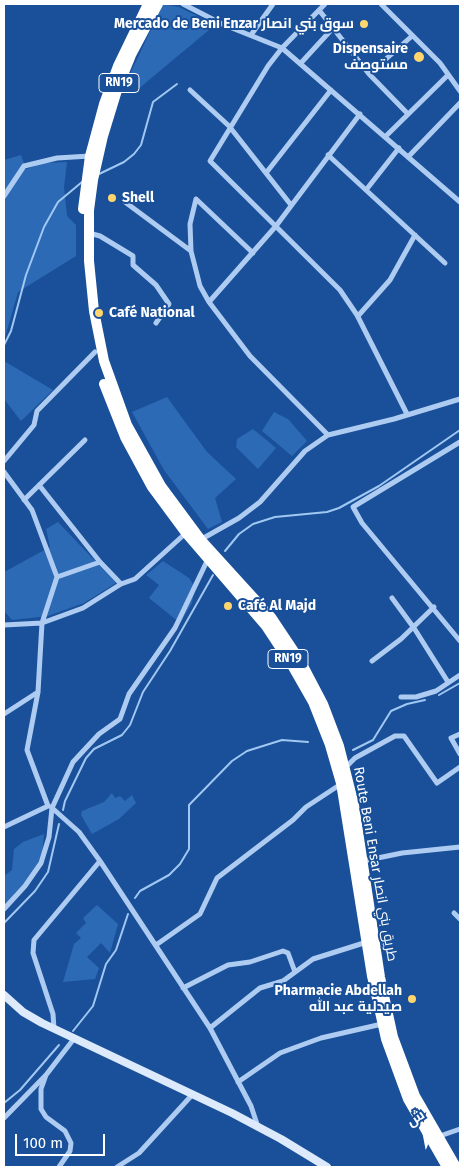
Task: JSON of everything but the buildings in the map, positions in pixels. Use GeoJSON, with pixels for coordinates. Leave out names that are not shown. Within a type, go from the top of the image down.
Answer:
{"type":"FeatureCollection","features":[{"type":"Feature","properties":{"kind":"highway","name":"Route Beni Ensar طريق بني انصار"},"geometry":{"type":"LineString","coordinates":[[148,4],[110,84],[90,156],[88,232],[94,312],[112,386],[143,456],[189,530]]}},
{"type":"Feature","properties":{"kind":"highway","name":"Route Beni Ensar طريق بني انصار"},"geometry":{"type":"LineString","coordinates":[[158,4],[131,55],[118,87],[90,174],[82,225],[83,268],[87,310],[96,352],[110,401],[133,454],[152,487],[198,541],[271,617],[327,714],[345,768],[345,782],[386,1024],[402,1084],[447,1167]]}},
{"type":"Feature","properties":{"kind":"highway","name":"Route Beni Ensar طريق بني انصار"},"geometry":{"type":"LineString","coordinates":[[198,541],[208,558],[256,612],[297,664],[345,782]]}},
{"type":"Feature","properties":{"kind":"highway","name":"Route Beni Ensar طريق بني انصار"},"geometry":{"type":"LineString","coordinates":[[433,1139],[456,1167]]}},
{"type":"Feature","properties":{"kind":"street"},"geometry":{"type":"LineString","coordinates":[[183,4],[222,24],[282,48],[460,202]]}},
{"type":"Feature","properties":{"kind":"street"},"geometry":{"type":"LineString","coordinates":[[251,35],[273,4]]}},
{"type":"Feature","properties":{"kind":"street"},"geometry":{"type":"LineString","coordinates":[[325,4],[282,48],[229,126],[210,161],[340,290],[358,316],[407,414]]}},
{"type":"Feature","properties":{"kind":"street"},"geometry":{"type":"LineString","coordinates":[[381,4],[448,75],[460,91]]}},
{"type":"Feature","properties":{"kind":"street"},"geometry":{"type":"LineString","coordinates":[[319,10],[351,46],[369,74],[408,114]]}},
{"type":"Feature","properties":{"kind":"street"},"geometry":{"type":"LineString","coordinates":[[300,64],[333,28]]}},
{"type":"Feature","properties":{"kind":"street"},"geometry":{"type":"LineString","coordinates":[[369,74],[412,36]]}},
{"type":"Feature","properties":{"kind":"street"},"geometry":{"type":"LineString","coordinates":[[386,136],[448,75]]}},
{"type":"Feature","properties":{"kind":"street"},"geometry":{"type":"LineString","coordinates":[[190,90],[229,126],[291,205]]}},
{"type":"Feature","properties":{"kind":"street"},"geometry":{"type":"LineString","coordinates":[[266,173],[331,90]]}},
{"type":"Feature","properties":{"kind":"street"},"geometry":{"type":"LineString","coordinates":[[408,156],[460,103]]}},
{"type":"Feature","properties":{"kind":"street"},"geometry":{"type":"LineString","coordinates":[[209,302],[276,226],[328,154],[360,114]]}},
{"type":"Feature","properties":{"kind":"street"},"geometry":{"type":"LineString","coordinates":[[366,190],[399,148]]}},
{"type":"Feature","properties":{"kind":"street"},"geometry":{"type":"LineString","coordinates":[[328,154],[445,263]]}},
{"type":"Feature","properties":{"kind":"street"},"geometry":{"type":"LineString","coordinates":[[4,196],[24,166],[56,158],[90,156]]}},
{"type":"Feature","properties":{"kind":"street"},"geometry":{"type":"LineString","coordinates":[[253,253],[196,199],[190,224],[191,251],[200,286],[209,302],[250,356],[328,434]]}},
{"type":"Feature","properties":{"kind":"street"},"geometry":{"type":"LineString","coordinates":[[125,202],[191,251]]}},
{"type":"Feature","properties":{"kind":"street"},"geometry":{"type":"LineString","coordinates":[[88,232],[100,236],[133,256],[133,265],[156,285],[169,304],[156,323]]}},
{"type":"Feature","properties":{"kind":"street"},"geometry":{"type":"LineString","coordinates":[[358,316],[390,280],[415,235]]}},
{"type":"Feature","properties":{"kind":"street"},"geometry":{"type":"LineString","coordinates":[[4,461],[34,425],[38,411],[96,352]]}},
{"type":"Feature","properties":{"kind":"street"},"geometry":{"type":"LineString","coordinates":[[198,541],[255,506],[305,451],[328,434],[460,399]]}},
{"type":"Feature","properties":{"kind":"street"},"geometry":{"type":"LineString","coordinates":[[24,500],[85,440]]}},
{"type":"Feature","properties":{"kind":"street"},"geometry":{"type":"LineString","coordinates":[[460,442],[353,507],[374,538],[411,584],[434,607],[460,641]]}},
{"type":"Feature","properties":{"kind":"street"},"geometry":{"type":"LineString","coordinates":[[4,472],[32,510],[58,577],[42,623],[38,692],[27,750],[50,807],[49,837],[41,863],[25,886],[4,909]]}},
{"type":"Feature","properties":{"kind":"street"},"geometry":{"type":"LineString","coordinates":[[39,485],[100,562],[121,584]]}},
{"type":"Feature","properties":{"kind":"street"},"geometry":{"type":"LineString","coordinates":[[4,625],[42,623],[83,608],[121,584],[134,579],[189,530]]}},
{"type":"Feature","properties":{"kind":"street"},"geometry":{"type":"LineString","coordinates":[[4,827],[50,807],[73,762],[99,734],[120,719],[129,694],[175,628],[208,558]]}},
{"type":"Feature","properties":{"kind":"street"},"geometry":{"type":"LineString","coordinates":[[58,577],[100,562]]}},
{"type":"Feature","properties":{"kind":"street"},"geometry":{"type":"LineString","coordinates":[[392,598],[414,627],[448,682]]}},
{"type":"Feature","properties":{"kind":"street"},"geometry":{"type":"LineString","coordinates":[[372,662],[414,627],[434,607]]}},
{"type":"Feature","properties":{"kind":"street"},"geometry":{"type":"LineString","coordinates":[[401,697],[416,697],[436,691],[460,675]]}},
{"type":"Feature","properties":{"kind":"street"},"geometry":{"type":"LineString","coordinates":[[4,714],[38,692]]}},
{"type":"Feature","properties":{"kind":"street"},"geometry":{"type":"LineString","coordinates":[[460,734],[452,738],[460,754]]}},
{"type":"Feature","properties":{"kind":"street"},"geometry":{"type":"LineString","coordinates":[[345,768],[363,754],[395,736],[404,736],[437,783],[460,767]]}},
{"type":"Feature","properties":{"kind":"street"},"geometry":{"type":"LineString","coordinates":[[156,945],[200,914],[217,878],[293,820],[306,807],[345,782]]}},
{"type":"Feature","properties":{"kind":"street"},"geometry":{"type":"LineString","coordinates":[[50,807],[79,832],[100,861],[210,1028],[238,1082],[258,1127]]}},
{"type":"Feature","properties":{"kind":"street"},"geometry":{"type":"LineString","coordinates":[[358,862],[402,853],[460,847]]}},
{"type":"Feature","properties":{"kind":"street"},"geometry":{"type":"LineString","coordinates":[[54,1030],[53,1014],[33,953],[34,940],[100,861]]}},
{"type":"Feature","properties":{"kind":"street"},"geometry":{"type":"LineString","coordinates":[[454,913],[460,919]]}},
{"type":"Feature","properties":{"kind":"street"},"geometry":{"type":"LineString","coordinates":[[210,1028],[260,988],[283,981],[313,959],[371,941]]}},
{"type":"Feature","properties":{"kind":"street"},"geometry":{"type":"LineString","coordinates":[[183,988],[228,965],[250,962],[283,951],[288,953],[295,972]]}},
{"type":"Feature","properties":{"kind":"street"},"geometry":{"type":"LineString","coordinates":[[4,995],[23,1012],[54,1030],[258,1127],[327,1167]]}},
{"type":"Feature","properties":{"kind":"street"},"geometry":{"type":"LineString","coordinates":[[238,1082],[280,1053],[321,1038],[386,1024]]}},
{"type":"Feature","properties":{"kind":"street"},"geometry":{"type":"LineString","coordinates":[[4,1118],[46,1075],[73,1040]]}},
{"type":"Feature","properties":{"kind":"street"},"geometry":{"type":"LineString","coordinates":[[46,1075],[41,1089],[41,1109],[46,1117],[65,1131],[71,1143],[70,1151],[59,1167]]}},
{"type":"Feature","properties":{"kind":"street"},"geometry":{"type":"LineString","coordinates":[[117,1167],[139,1153],[192,1095]]}},
{"type":"Feature","properties":{"kind":"street"},"geometry":{"type":"LineString","coordinates":[[433,1139],[460,1129]]}},
{"type":"Feature","properties":{"kind":"shaded area"},"geometry":{"type":"Polygon","coordinates":[[[163,4],[179,7],[215,25],[137,90],[124,87],[163,4]]]}},
{"type":"Feature","properties":{"kind":"shaded area"},"geometry":{"type":"Polygon","coordinates":[[[21,155],[26,169],[43,163],[67,162],[64,187],[67,216],[76,225],[76,256],[18,292],[4,341],[4,160],[21,155]]]}},
{"type":"Feature","properties":{"kind":"shaded area"},"geometry":{"type":"Polygon","coordinates":[[[4,361],[53,390],[21,421],[4,399],[4,361]]]}},
{"type":"Feature","properties":{"kind":"shaded area"},"geometry":{"type":"Polygon","coordinates":[[[167,397],[207,452],[236,479],[215,498],[222,522],[208,529],[164,470],[132,412],[167,397]]]}},
{"type":"Feature","properties":{"kind":"shaded area"},"geometry":{"type":"Polygon","coordinates":[[[274,412],[288,419],[307,441],[292,456],[262,431],[274,412]]]}},
{"type":"Feature","properties":{"kind":"shaded area"},"geometry":{"type":"Polygon","coordinates":[[[253,429],[276,448],[258,469],[236,447],[237,439],[253,429]]]}},
{"type":"Feature","properties":{"kind":"shaded area"},"geometry":{"type":"Polygon","coordinates":[[[58,522],[116,583],[84,603],[48,616],[12,620],[4,611],[4,572],[50,547],[46,529],[58,522]]]}},
{"type":"Feature","properties":{"kind":"shaded area"},"geometry":{"type":"Polygon","coordinates":[[[163,561],[189,578],[195,587],[192,603],[180,623],[149,598],[159,585],[146,575],[163,561]]]}},
{"type":"Feature","properties":{"kind":"shaded area"},"geometry":{"type":"Polygon","coordinates":[[[112,793],[115,798],[120,796],[125,801],[132,795],[136,803],[119,819],[92,834],[81,815],[82,811],[104,802],[112,793]]]}},
{"type":"Feature","properties":{"kind":"shaded area"},"geometry":{"type":"Polygon","coordinates":[[[44,834],[42,856],[29,878],[14,894],[8,907],[4,909],[4,876],[12,870],[14,849],[23,842],[44,834]]]}},
{"type":"Feature","properties":{"kind":"shaded area"},"geometry":{"type":"Polygon","coordinates":[[[97,905],[118,924],[110,953],[101,943],[87,957],[99,968],[95,979],[63,982],[74,944],[81,938],[76,933],[86,923],[83,918],[97,905]]]}},
{"type":"Feature","properties":{"kind":"waterway"},"geometry":{"type":"LineString","coordinates":[[97,175],[124,162],[134,154],[141,145],[153,102],[177,84]]}},
{"type":"Feature","properties":{"kind":"waterway"},"geometry":{"type":"LineString","coordinates":[[4,345],[11,331],[26,275],[44,227],[58,202],[82,182]]}},
{"type":"Feature","properties":{"kind":"waterway"},"geometry":{"type":"LineString","coordinates":[[225,551],[239,534],[253,524],[275,517],[327,512],[339,508],[379,486],[460,430]]}},
{"type":"Feature","properties":{"kind":"waterway"},"geometry":{"type":"LineString","coordinates":[[63,810],[65,801],[86,758],[94,749],[122,735],[130,725],[143,692],[170,651],[213,575]]}},
{"type":"Feature","properties":{"kind":"waterway"},"geometry":{"type":"LineString","coordinates":[[439,695],[460,683]]}},
{"type":"Feature","properties":{"kind":"waterway"},"geometry":{"type":"LineString","coordinates":[[353,750],[373,740],[391,711],[407,704],[425,700]]}},
{"type":"Feature","properties":{"kind":"waterway"},"geometry":{"type":"LineString","coordinates":[[135,898],[140,891],[169,875],[180,864],[189,849],[189,805],[232,761],[247,751],[282,740],[308,742]]}},
{"type":"Feature","properties":{"kind":"waterway"},"geometry":{"type":"LineString","coordinates":[[4,923],[35,891],[48,872],[59,824]]}},
{"type":"Feature","properties":{"kind":"waterway"},"geometry":{"type":"LineString","coordinates":[[73,1031],[93,1006],[106,964],[116,950],[128,914]]}},
{"type":"Feature","properties":{"kind":"waterway"},"geometry":{"type":"LineString","coordinates":[[4,1103],[20,1090],[59,1045]]}},
{"type":"Feature","properties":{"kind":"place","name":"Mercado de Beni Enzar سوق بني انصار"},"geometry":{"type":"Point","coordinates":[364,24]}},
{"type":"Feature","properties":{"kind":"place","name":"Dispensaire مستوصف"},"geometry":{"type":"Point","coordinates":[419,57]}},
{"type":"Feature","properties":{"kind":"place","name":"Shell"},"geometry":{"type":"Point","coordinates":[112,198]}},
{"type":"Feature","properties":{"kind":"place","name":"Café National"},"geometry":{"type":"Point","coordinates":[99,313]}},
{"type":"Feature","properties":{"kind":"place","name":"Café Al Majd"},"geometry":{"type":"Point","coordinates":[228,606]}},
{"type":"Feature","properties":{"kind":"place","name":"Pharmacie Abdellah صيدلية عبد الله"},"geometry":{"type":"Point","coordinates":[412,999]}}]}
